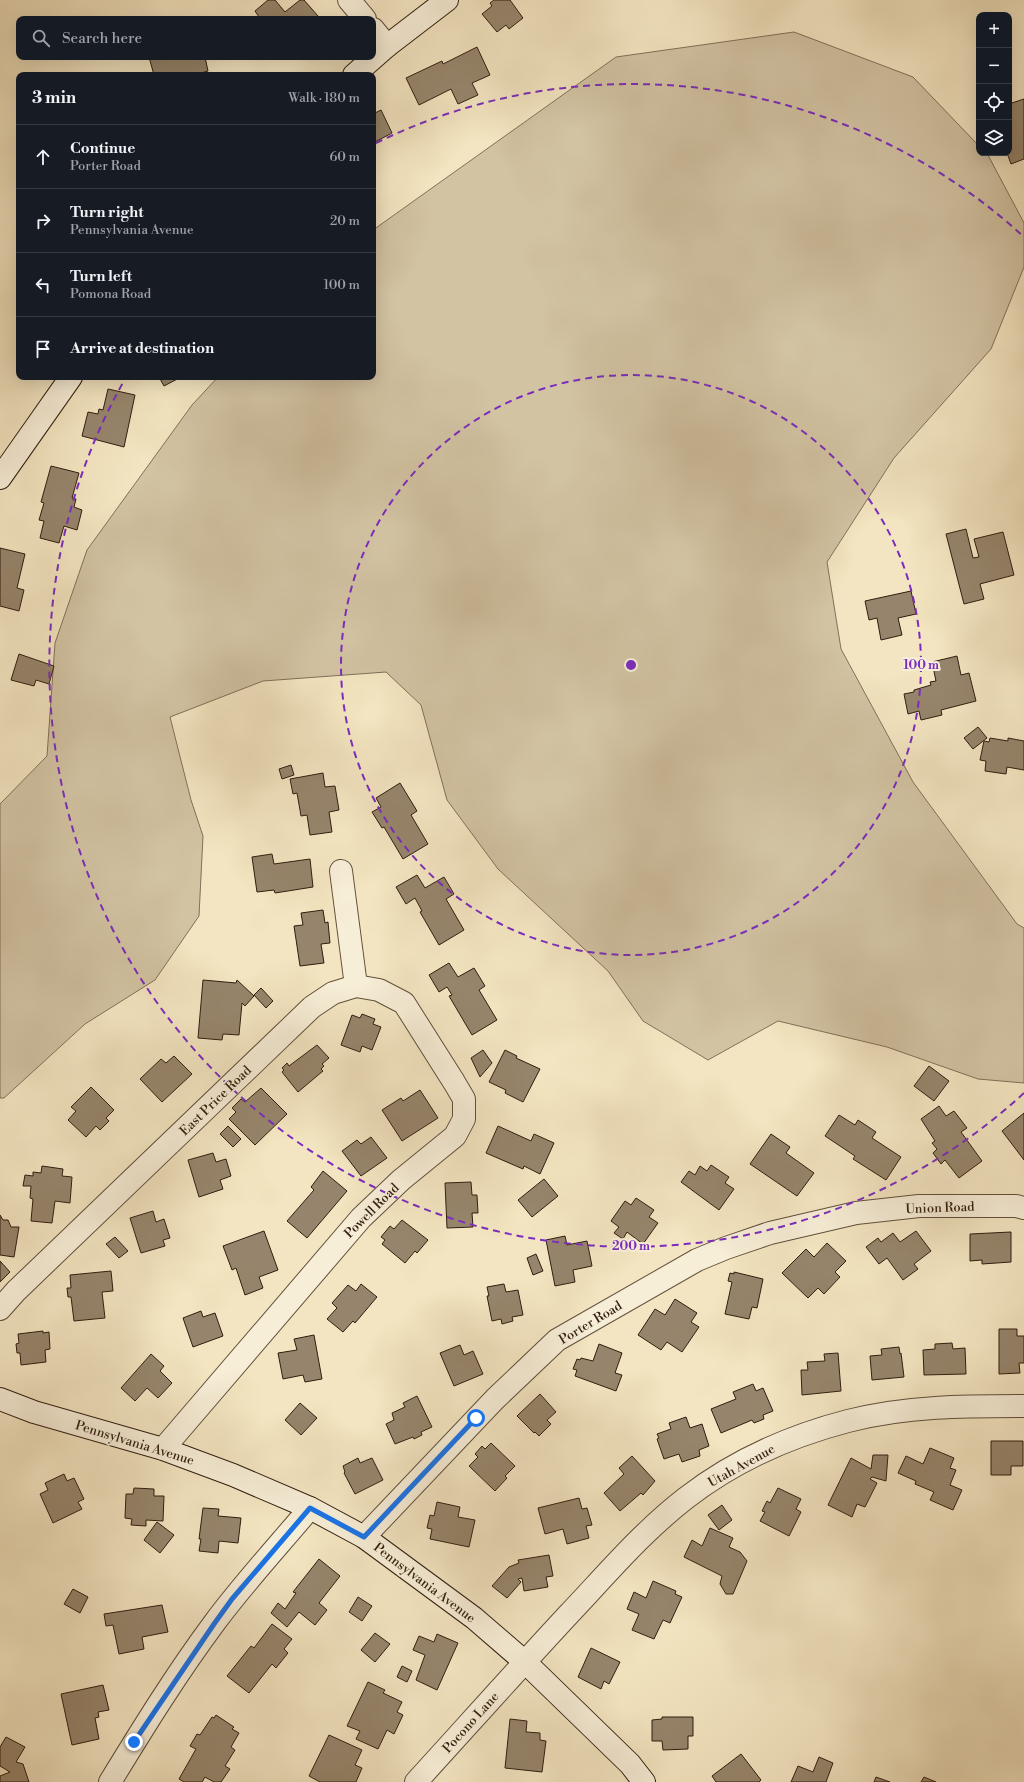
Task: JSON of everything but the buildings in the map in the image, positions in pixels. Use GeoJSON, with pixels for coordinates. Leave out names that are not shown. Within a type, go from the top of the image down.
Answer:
{"type":"FeatureCollection","features":[{"type":"Feature","properties":{"kind":"street"},"geometry":{"type":"LineString","coordinates":[[349,0],[362,16]]}},
{"type":"Feature","properties":{"kind":"street"},"geometry":{"type":"LineString","coordinates":[[376,56],[447,0]]}},
{"type":"Feature","properties":{"kind":"street"},"geometry":{"type":"LineString","coordinates":[[376,33],[387,46]]}},
{"type":"Feature","properties":{"kind":"street"},"geometry":{"type":"LineString","coordinates":[[357,72],[371,60]]}},
{"type":"Feature","properties":{"kind":"street"},"geometry":{"type":"LineString","coordinates":[[0,478],[69,380]]}},
{"type":"Feature","properties":{"kind":"street"},"geometry":{"type":"LineString","coordinates":[[341,871],[356,986]]}},
{"type":"Feature","properties":{"kind":"street","name":"East Price Road"},"geometry":{"type":"LineString","coordinates":[[0,1309],[16,1291],[307,1012],[333,993],[356,986]]}},
{"type":"Feature","properties":{"kind":"street","name":"Powell Road"},"geometry":{"type":"LineString","coordinates":[[163,1449],[361,1218],[401,1180],[456,1136],[464,1119],[464,1099],[404,1003],[379,990],[356,986]]}},
{"type":"Feature","properties":{"kind":"street","name":"Union Road"},"geometry":{"type":"LineString","coordinates":[[856,1213],[919,1206],[1002,1206],[1024,1208]]}},
{"type":"Feature","properties":{"kind":"street","name":"Porter Road"},"geometry":{"type":"LineString","coordinates":[[364,1537],[490,1404],[557,1340],[697,1260],[726,1248],[770,1234],[856,1213]]}},
{"type":"Feature","properties":{"kind":"street","name":"Pennsylvania Avenue"},"geometry":{"type":"LineString","coordinates":[[0,1400],[34,1412],[163,1449],[233,1475],[310,1508],[364,1537],[474,1618],[525,1662],[630,1764],[644,1782]]}},
{"type":"Feature","properties":{"kind":"street","name":"Utah Avenue"},"geometry":{"type":"LineString","coordinates":[[525,1662],[626,1554],[670,1511],[719,1476],[754,1456],[780,1443],[820,1429],[883,1413],[929,1407],[1024,1406]]}},
{"type":"Feature","properties":{"kind":"street"},"geometry":{"type":"LineString","coordinates":[[110,1782],[152,1714],[232,1599],[310,1508]]}},
{"type":"Feature","properties":{"kind":"street","name":"Pocono Lane"},"geometry":{"type":"LineString","coordinates":[[416,1782],[525,1662]]}},
{"type":"Feature","properties":{"kind":"shaded area"},"geometry":{"type":"Polygon","coordinates":[[[794,32],[913,77],[976,143],[976,156],[989,157],[1024,223],[1024,267],[991,349],[894,458],[827,562],[841,649],[913,782],[1017,924],[1024,928],[1024,1083],[978,1079],[887,1047],[778,1021],[708,1060],[643,1021],[608,971],[498,869],[447,800],[421,705],[386,672],[263,681],[170,717],[191,800],[203,836],[199,916],[155,980],[85,1024],[4,1098],[0,1098],[0,804],[47,756],[55,643],[87,550],[192,405],[215,380],[376,380],[376,228],[616,57],[794,32]]]}},
{"type":"Feature","properties":{"kind":"route"},"geometry":{"type":"LineString","coordinates":[[134,1742],[232,1599],[310,1508],[364,1537],[476,1418]]}}]}
